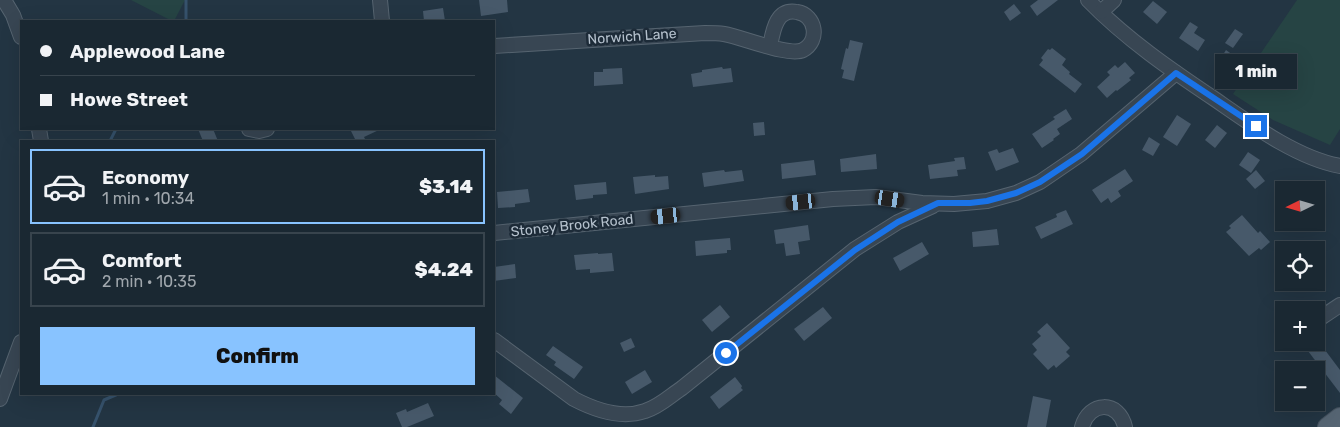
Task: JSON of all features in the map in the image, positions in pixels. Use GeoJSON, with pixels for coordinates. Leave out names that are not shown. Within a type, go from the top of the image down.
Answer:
{"type":"FeatureCollection","features":[{"type":"Feature","properties":{"kind":"main road"},"geometry":{"type":"LineString","coordinates":[[1326,427],[1340,417]]}},
{"type":"Feature","properties":{"kind":"street"},"geometry":{"type":"LineString","coordinates":[[4,0],[7,16],[20,36]]}},
{"type":"Feature","properties":{"kind":"street"},"geometry":{"type":"LineString","coordinates":[[380,0],[382,20]]}},
{"type":"Feature","properties":{"kind":"street"},"geometry":{"type":"LineString","coordinates":[[1088,0],[1157,61],[1244,119],[1295,150],[1340,166]]}},
{"type":"Feature","properties":{"kind":"street"},"geometry":{"type":"LineString","coordinates":[[1100,12],[1114,0]]}},
{"type":"Feature","properties":{"kind":"street","name":"Norwich Lane"},"geometry":{"type":"LineString","coordinates":[[495,46],[705,33],[725,34],[770,46]]}},
{"type":"Feature","properties":{"kind":"street","name":"Stoney Brook Road"},"geometry":{"type":"LineString","coordinates":[[495,233],[847,198],[876,198],[922,204],[970,203],[995,199],[1016,193],[1040,182],[1082,154],[1176,73]]}},
{"type":"Feature","properties":{"kind":"street"},"geometry":{"type":"LineString","coordinates":[[495,341],[574,399],[588,406],[618,413],[645,411],[658,405],[682,388],[855,250],[898,222],[938,203]]}},
{"type":"Feature","properties":{"kind":"street"},"geometry":{"type":"LineString","coordinates":[[1325,314],[1340,305]]}},
{"type":"Feature","properties":{"kind":"street"},"geometry":{"type":"LineString","coordinates":[[0,399],[20,345]]}},
{"type":"Feature","properties":{"kind":"street"},"geometry":{"type":"LineString","coordinates":[[1082,427],[1088,414],[1100,407],[1114,410],[1123,420],[1125,427]]}},
{"type":"Feature","properties":{"kind":"green space"},"geometry":{"type":"Polygon","coordinates":[[[131,0],[185,0],[175,20],[170,20],[131,0]]]}},
{"type":"Feature","properties":{"kind":"green space"},"geometry":{"type":"Polygon","coordinates":[[[1297,0],[1340,0],[1340,129],[1330,145],[1273,120],[1233,94],[1297,0]]]}},
{"type":"Feature","properties":{"kind":"building"},"geometry":{"type":"Polygon","coordinates":[[[479,0],[507,0],[508,12],[481,16],[479,0]]]}},
{"type":"Feature","properties":{"kind":"building"},"geometry":{"type":"Polygon","coordinates":[[[1038,0],[1058,0],[1037,16],[1030,6],[1038,0]]]}},
{"type":"Feature","properties":{"kind":"building"},"geometry":{"type":"Polygon","coordinates":[[[1153,1],[1167,12],[1157,24],[1143,12],[1153,1]]]}},
{"type":"Feature","properties":{"kind":"building"},"geometry":{"type":"Polygon","coordinates":[[[1014,4],[1021,13],[1010,21],[1004,12],[1014,4]]]}},
{"type":"Feature","properties":{"kind":"building"},"geometry":{"type":"Polygon","coordinates":[[[443,8],[445,20],[424,20],[423,11],[443,8]]]}},
{"type":"Feature","properties":{"kind":"building"},"geometry":{"type":"Polygon","coordinates":[[[1190,22],[1198,27],[1194,33],[1205,40],[1198,51],[1179,38],[1190,22]]]}},
{"type":"Feature","properties":{"kind":"building"},"geometry":{"type":"Polygon","coordinates":[[[1235,29],[1243,34],[1233,48],[1225,43],[1235,29]]]}},
{"type":"Feature","properties":{"kind":"building"},"geometry":{"type":"Polygon","coordinates":[[[850,40],[863,43],[854,81],[842,78],[844,70],[841,69],[850,40]]]}},
{"type":"Feature","properties":{"kind":"building"},"geometry":{"type":"Polygon","coordinates":[[[1052,48],[1066,59],[1062,65],[1070,72],[1069,74],[1082,84],[1075,93],[1039,65],[1043,60],[1041,58],[1048,49],[1052,48]]]}},
{"type":"Feature","properties":{"kind":"building"},"geometry":{"type":"Polygon","coordinates":[[[1226,50],[1237,58],[1227,73],[1216,66],[1226,50]]]}},
{"type":"Feature","properties":{"kind":"building"},"geometry":{"type":"Polygon","coordinates":[[[1125,62],[1135,73],[1129,78],[1131,80],[1107,98],[1097,87],[1110,75],[1107,72],[1115,65],[1118,68],[1125,62]]]}},
{"type":"Feature","properties":{"kind":"building"},"geometry":{"type":"Polygon","coordinates":[[[722,67],[723,69],[731,68],[733,82],[693,87],[691,74],[722,67]]]}},
{"type":"Feature","properties":{"kind":"building"},"geometry":{"type":"Polygon","coordinates":[[[622,68],[623,84],[594,86],[594,72],[603,72],[603,69],[622,68]]]}},
{"type":"Feature","properties":{"kind":"building"},"geometry":{"type":"Polygon","coordinates":[[[1066,109],[1072,119],[1057,129],[1060,134],[1042,148],[1032,134],[1055,119],[1053,117],[1066,109]]]}},
{"type":"Feature","properties":{"kind":"building"},"geometry":{"type":"Polygon","coordinates":[[[1177,115],[1191,124],[1177,146],[1163,137],[1177,115]]]}},
{"type":"Feature","properties":{"kind":"building"},"geometry":{"type":"Polygon","coordinates":[[[764,122],[765,135],[754,136],[753,123],[764,122]]]}},
{"type":"Feature","properties":{"kind":"building"},"geometry":{"type":"Polygon","coordinates":[[[1217,125],[1227,133],[1215,148],[1205,140],[1217,125]]]}},
{"type":"Feature","properties":{"kind":"building"},"geometry":{"type":"Polygon","coordinates":[[[198,130],[213,130],[218,140],[203,140],[198,130]]]}},
{"type":"Feature","properties":{"kind":"building"},"geometry":{"type":"Polygon","coordinates":[[[350,130],[379,130],[364,137],[366,140],[356,140],[350,130]]]}},
{"type":"Feature","properties":{"kind":"building"},"geometry":{"type":"Polygon","coordinates":[[[1149,137],[1160,144],[1153,156],[1142,150],[1149,137]]]}},
{"type":"Feature","properties":{"kind":"building"},"geometry":{"type":"Polygon","coordinates":[[[1013,148],[1019,162],[996,171],[988,152],[997,149],[999,153],[1013,148]]]}},
{"type":"Feature","properties":{"kind":"building"},"geometry":{"type":"Polygon","coordinates":[[[1248,152],[1260,160],[1251,173],[1239,165],[1248,152]]]}},
{"type":"Feature","properties":{"kind":"building"},"geometry":{"type":"Polygon","coordinates":[[[876,154],[877,169],[841,172],[840,159],[876,154]]]}},
{"type":"Feature","properties":{"kind":"building"},"geometry":{"type":"Polygon","coordinates":[[[964,157],[966,169],[957,170],[958,176],[930,179],[928,165],[955,161],[954,158],[964,157]]]}},
{"type":"Feature","properties":{"kind":"building"},"geometry":{"type":"Polygon","coordinates":[[[814,160],[816,175],[782,179],[781,164],[814,160]]]}},
{"type":"Feature","properties":{"kind":"building"},"geometry":{"type":"Polygon","coordinates":[[[1125,169],[1133,181],[1118,191],[1121,196],[1111,203],[1108,198],[1101,203],[1092,190],[1125,169]]]}},
{"type":"Feature","properties":{"kind":"building"},"geometry":{"type":"Polygon","coordinates":[[[724,170],[725,172],[742,170],[744,181],[704,187],[702,173],[724,170]]]}},
{"type":"Feature","properties":{"kind":"building"},"geometry":{"type":"Polygon","coordinates":[[[1256,170],[1265,181],[1255,189],[1246,179],[1256,170]]]}},
{"type":"Feature","properties":{"kind":"building"},"geometry":{"type":"Polygon","coordinates":[[[655,175],[655,177],[668,176],[669,189],[635,194],[633,177],[655,175]]]}},
{"type":"Feature","properties":{"kind":"building"},"geometry":{"type":"Polygon","coordinates":[[[606,182],[607,194],[593,195],[593,198],[576,200],[574,185],[606,182]]]}},
{"type":"Feature","properties":{"kind":"building"},"geometry":{"type":"Polygon","coordinates":[[[528,189],[530,202],[515,204],[515,207],[498,208],[497,192],[528,189]]]}},
{"type":"Feature","properties":{"kind":"building"},"geometry":{"type":"Polygon","coordinates":[[[1066,210],[1073,224],[1041,239],[1035,227],[1057,217],[1056,214],[1066,210]]]}},
{"type":"Feature","properties":{"kind":"building"},"geometry":{"type":"Polygon","coordinates":[[[1242,215],[1258,233],[1260,231],[1270,242],[1261,250],[1259,248],[1249,256],[1226,232],[1231,228],[1229,226],[1242,215]]]}},
{"type":"Feature","properties":{"kind":"building"},"geometry":{"type":"Polygon","coordinates":[[[808,225],[810,240],[798,242],[800,254],[786,256],[784,243],[776,244],[774,230],[808,225]]]}},
{"type":"Feature","properties":{"kind":"building"},"geometry":{"type":"Polygon","coordinates":[[[997,229],[999,245],[973,247],[972,232],[997,229]]]}},
{"type":"Feature","properties":{"kind":"building"},"geometry":{"type":"Polygon","coordinates":[[[730,238],[731,250],[727,250],[727,253],[696,256],[695,241],[730,238]]]}},
{"type":"Feature","properties":{"kind":"building"},"geometry":{"type":"Polygon","coordinates":[[[922,242],[929,254],[900,271],[893,258],[922,242]]]}},
{"type":"Feature","properties":{"kind":"building"},"geometry":{"type":"Polygon","coordinates":[[[612,253],[614,271],[590,273],[590,269],[576,270],[574,255],[612,253]]]}},
{"type":"Feature","properties":{"kind":"building"},"geometry":{"type":"Polygon","coordinates":[[[515,264],[516,278],[495,281],[495,267],[515,264]]]}},
{"type":"Feature","properties":{"kind":"building"},"geometry":{"type":"Polygon","coordinates":[[[720,305],[730,317],[712,332],[702,320],[720,305]]]}},
{"type":"Feature","properties":{"kind":"building"},"geometry":{"type":"Polygon","coordinates":[[[823,307],[832,318],[804,341],[794,329],[823,307]]]}},
{"type":"Feature","properties":{"kind":"building"},"geometry":{"type":"Polygon","coordinates":[[[1047,323],[1070,348],[1066,352],[1070,356],[1056,368],[1054,365],[1048,370],[1033,354],[1037,350],[1032,344],[1041,336],[1037,332],[1047,323]]]}},
{"type":"Feature","properties":{"kind":"building"},"geometry":{"type":"Polygon","coordinates":[[[631,338],[635,347],[624,352],[620,343],[631,338]]]}},
{"type":"Feature","properties":{"kind":"building"},"geometry":{"type":"Polygon","coordinates":[[[553,346],[583,367],[574,379],[554,365],[556,362],[546,355],[553,346]]]}},
{"type":"Feature","properties":{"kind":"building"},"geometry":{"type":"Polygon","coordinates":[[[1325,350],[1340,370],[1340,393],[1325,373],[1325,361],[1316,361],[1308,351],[1325,350]]]}},
{"type":"Feature","properties":{"kind":"building"},"geometry":{"type":"Polygon","coordinates":[[[645,370],[652,382],[632,394],[625,382],[645,370]]]}},
{"type":"Feature","properties":{"kind":"building"},"geometry":{"type":"Polygon","coordinates":[[[495,376],[523,398],[511,414],[499,404],[502,400],[495,394],[495,376]]]}},
{"type":"Feature","properties":{"kind":"building"},"geometry":{"type":"Polygon","coordinates":[[[735,377],[743,390],[719,409],[710,397],[735,377]]]}},
{"type":"Feature","properties":{"kind":"building"},"geometry":{"type":"Polygon","coordinates":[[[1033,396],[1051,400],[1046,427],[1027,427],[1033,396]]]}},
{"type":"Feature","properties":{"kind":"building"},"geometry":{"type":"Polygon","coordinates":[[[428,403],[434,416],[407,427],[402,427],[396,413],[406,409],[407,412],[428,403]]]}},
{"type":"Feature","properties":{"kind":"waterway"},"geometry":{"type":"LineString","coordinates":[[186,0],[186,20]]}},
{"type":"Feature","properties":{"kind":"waterway"},"geometry":{"type":"LineString","coordinates":[[110,140],[116,130]]}},
{"type":"Feature","properties":{"kind":"waterway"},"geometry":{"type":"LineString","coordinates":[[93,427],[104,400],[116,395]]}},
{"type":"Feature","properties":{"kind":"route"},"geometry":{"type":"LineString","coordinates":[[726,353],[855,250],[898,222],[938,203],[987,201],[1016,193],[1040,182],[1082,154],[1176,73],[1256,126]]}}]}
